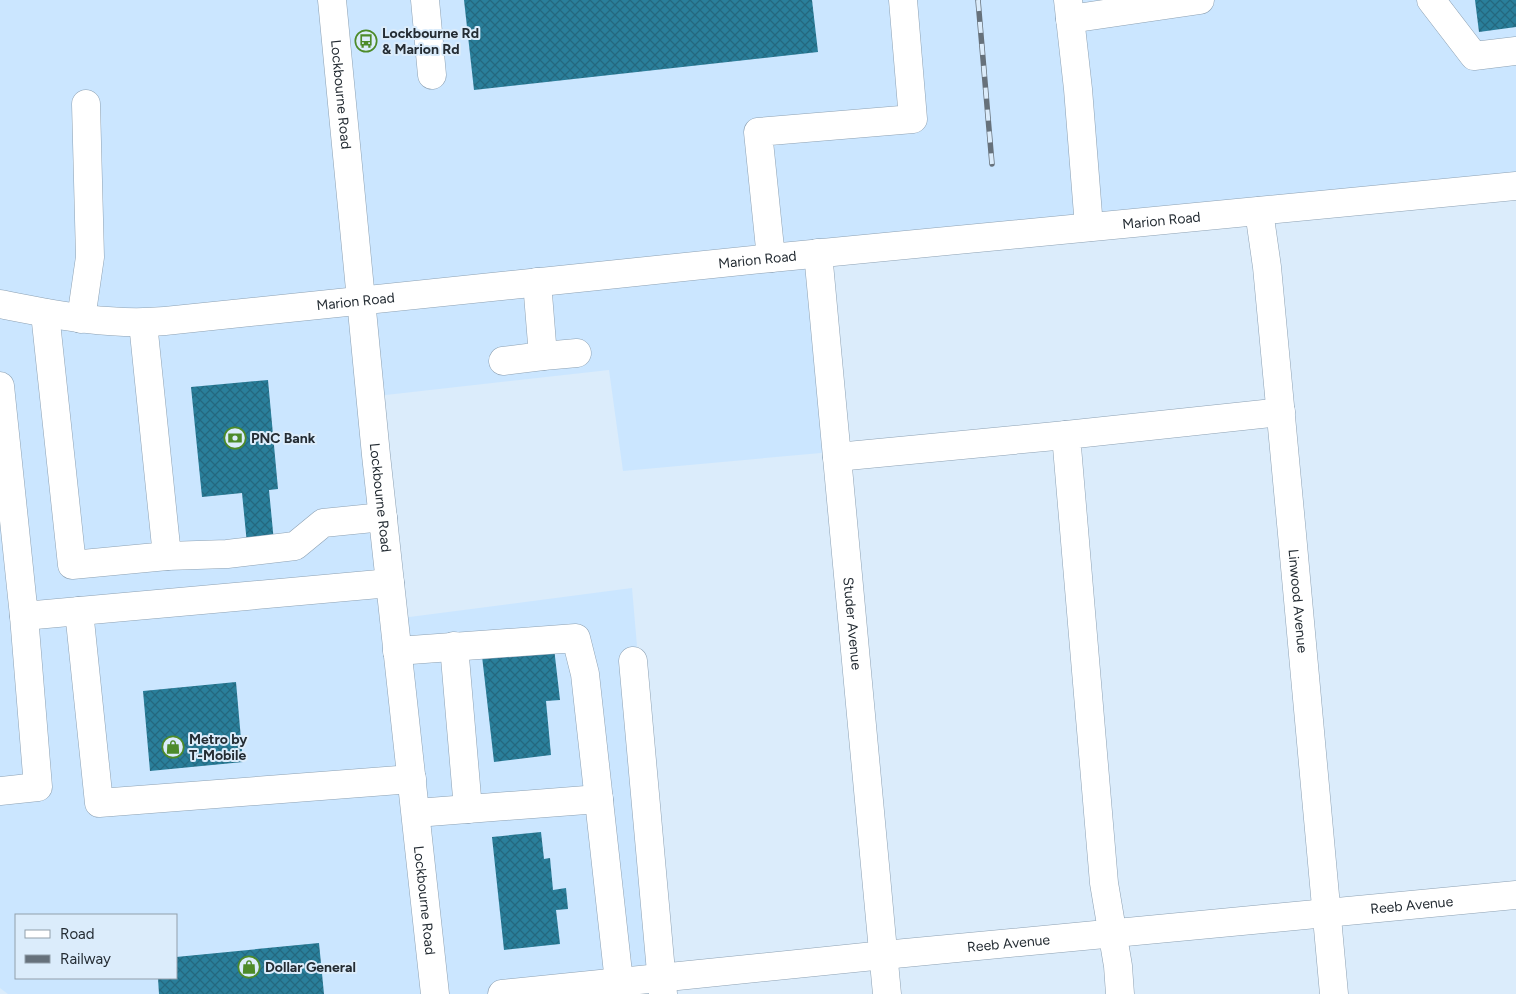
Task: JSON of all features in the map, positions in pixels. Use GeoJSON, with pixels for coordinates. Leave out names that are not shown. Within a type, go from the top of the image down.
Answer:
{"type":"FeatureCollection","features":[{"type":"Feature","properties":{"kind":"street","name":"Lockbourne Road"},"geometry":{"type":"LineString","coordinates":[[332,0],[360,301],[434,994]]}},
{"type":"Feature","properties":{"kind":"street"},"geometry":{"type":"LineString","coordinates":[[425,0],[432,75]]}},
{"type":"Feature","properties":{"kind":"street"},"geometry":{"type":"LineString","coordinates":[[771,258],[758,132],[913,120],[903,0]]}},
{"type":"Feature","properties":{"kind":"street"},"geometry":{"type":"LineString","coordinates":[[1089,227],[1078,89],[1069,10],[1200,0]]}},
{"type":"Feature","properties":{"kind":"street"},"geometry":{"type":"LineString","coordinates":[[1431,0],[1474,56],[1516,51]]}},
{"type":"Feature","properties":{"kind":"street"},"geometry":{"type":"LineString","coordinates":[[81,319],[90,257],[86,104]]}},
{"type":"Feature","properties":{"kind":"street","name":"Marion Road"},"geometry":{"type":"LineString","coordinates":[[0,304],[81,319],[143,323],[818,253],[1516,186]]}},
{"type":"Feature","properties":{"kind":"street","name":"Linwood Avenue"},"geometry":{"type":"LineString","coordinates":[[1259,210],[1267,267],[1281,412],[1334,994]]}},
{"type":"Feature","properties":{"kind":"street","name":"Studer Avenue"},"geometry":{"type":"LineString","coordinates":[[818,253],[887,994]]}},
{"type":"Feature","properties":{"kind":"street"},"geometry":{"type":"LineString","coordinates":[[538,282],[543,356]]}},
{"type":"Feature","properties":{"kind":"street"},"geometry":{"type":"LineString","coordinates":[[45,313],[72,565],[167,556],[227,554],[296,546],[323,523],[383,517]]}},
{"type":"Feature","properties":{"kind":"street"},"geometry":{"type":"LineString","coordinates":[[143,323],[167,556]]}},
{"type":"Feature","properties":{"kind":"street"},"geometry":{"type":"LineString","coordinates":[[503,361],[577,353]]}},
{"type":"Feature","properties":{"kind":"street"},"geometry":{"type":"LineString","coordinates":[[0,386],[24,616],[38,787],[0,791]]}},
{"type":"Feature","properties":{"kind":"street"},"geometry":{"type":"LineString","coordinates":[[837,457],[1281,412]]}},
{"type":"Feature","properties":{"kind":"street"},"geometry":{"type":"LineString","coordinates":[[1066,435],[1104,883],[1113,933],[1120,994]]}},
{"type":"Feature","properties":{"kind":"street"},"geometry":{"type":"LineString","coordinates":[[24,616],[390,583]]}},
{"type":"Feature","properties":{"kind":"street"},"geometry":{"type":"LineString","coordinates":[[79,610],[99,803],[412,779]]}},
{"type":"Feature","properties":{"kind":"street"},"geometry":{"type":"LineString","coordinates":[[397,651],[576,638],[585,674],[619,982]]}},
{"type":"Feature","properties":{"kind":"street"},"geometry":{"type":"LineString","coordinates":[[454,646],[468,809]]}},
{"type":"Feature","properties":{"kind":"street"},"geometry":{"type":"LineString","coordinates":[[634,661],[662,986]]}},
{"type":"Feature","properties":{"kind":"street"},"geometry":{"type":"LineString","coordinates":[[416,813],[598,799]]}},
{"type":"Feature","properties":{"kind":"street","name":"Reeb Avenue"},"geometry":{"type":"LineString","coordinates":[[502,994],[619,982],[662,986],[884,955],[1516,896]]}},
{"type":"Feature","properties":{"kind":"shaded area"},"geometry":{"type":"Polygon","coordinates":[[[0,0],[1516,0],[1516,184],[810,246],[832,452],[623,471],[609,370],[368,397],[394,619],[632,588],[667,994],[8,994],[0,988],[0,0]]]}},
{"type":"Feature","properties":{"kind":"building"},"geometry":{"type":"Polygon","coordinates":[[[464,0],[812,0],[818,52],[474,90],[464,0]]]}},
{"type":"Feature","properties":{"kind":"building"},"geometry":{"type":"Polygon","coordinates":[[[1475,0],[1516,0],[1516,27],[1479,32],[1475,0]]]}},
{"type":"Feature","properties":{"kind":"building","name":"PNC Bank"},"geometry":{"type":"Polygon","coordinates":[[[268,380],[278,489],[269,490],[274,542],[247,544],[242,493],[202,497],[191,387],[268,380]]]}},
{"type":"Feature","properties":{"kind":"building"},"geometry":{"type":"Polygon","coordinates":[[[554,648],[560,700],[546,701],[551,755],[494,762],[482,656],[554,648]]]}},
{"type":"Feature","properties":{"kind":"building"},"geometry":{"type":"Polygon","coordinates":[[[236,682],[243,762],[150,771],[143,691],[236,682]]]}},
{"type":"Feature","properties":{"kind":"building"},"geometry":{"type":"Polygon","coordinates":[[[541,832],[544,859],[550,858],[553,890],[566,888],[568,909],[556,910],[560,944],[504,950],[492,837],[541,832]]]}},
{"type":"Feature","properties":{"kind":"building","name":"Dollar General"},"geometry":{"type":"Polygon","coordinates":[[[319,943],[324,994],[159,994],[158,979],[178,979],[178,957],[319,943]]]}},
{"type":"Feature","properties":{"kind":"railway"},"geometry":{"type":"LineString","coordinates":[[978,0],[992,164]]}},
{"type":"Feature","properties":{"kind":"place","name":"Lockbourne Rd & Marion Rd"},"geometry":{"type":"Point","coordinates":[366,41]}},
{"type":"Feature","properties":{"kind":"place","name":"PNC Bank"},"geometry":{"type":"Point","coordinates":[235,438]}},
{"type":"Feature","properties":{"kind":"place","name":"Metro by T-Mobile"},"geometry":{"type":"Point","coordinates":[173,747]}},
{"type":"Feature","properties":{"kind":"place","name":"Dollar General"},"geometry":{"type":"Point","coordinates":[249,967]}}]}
